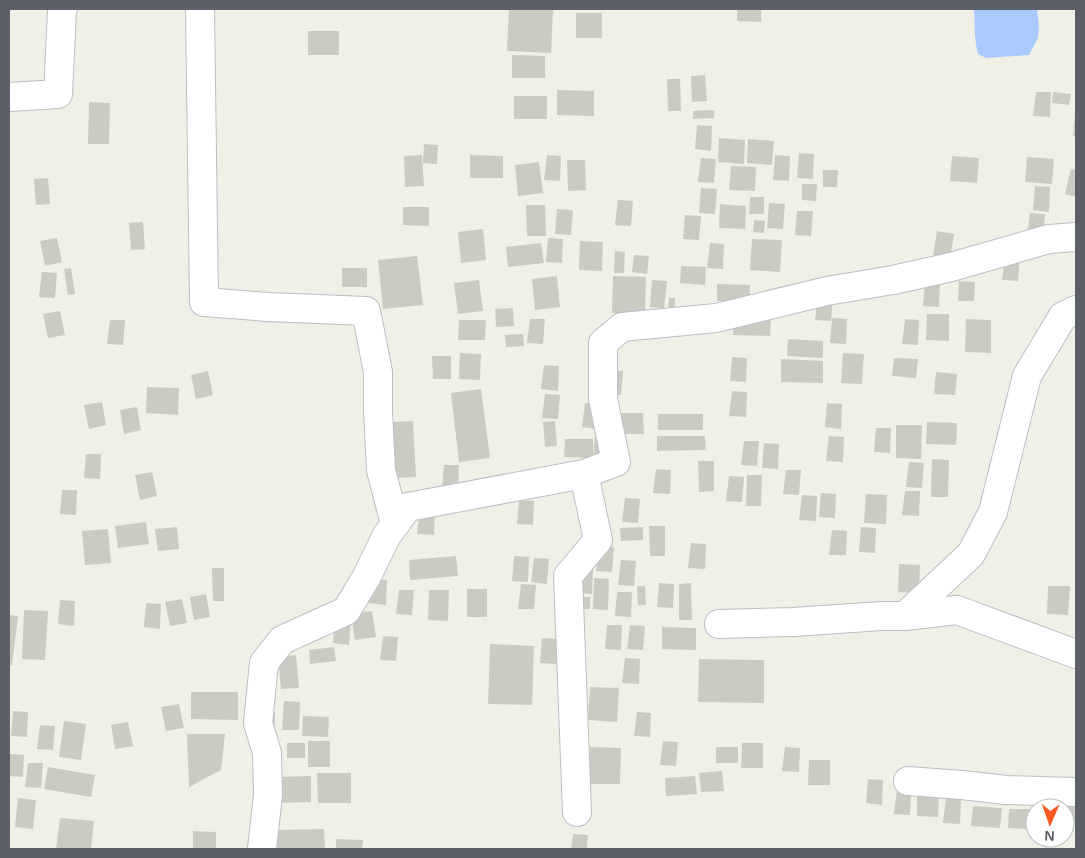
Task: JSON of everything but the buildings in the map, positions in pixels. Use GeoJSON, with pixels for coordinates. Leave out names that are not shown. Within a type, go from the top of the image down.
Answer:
{"type":"FeatureCollection","features":[{"type":"Feature","properties":{"kind":"street"},"geometry":{"type":"LineString","coordinates":[[9,97],[58,94],[63,9]]}},
{"type":"Feature","properties":{"kind":"street"},"geometry":{"type":"LineString","coordinates":[[200,9],[204,302],[366,311],[378,372],[381,470],[395,524]]}},
{"type":"Feature","properties":{"kind":"street"},"geometry":{"type":"LineString","coordinates":[[262,849],[268,795],[267,753],[258,723],[264,664],[282,640],[346,611],[366,578],[387,535],[408,507],[584,474],[616,462],[603,399],[603,343],[622,327],[716,318],[827,291],[893,280],[951,267],[1049,239],[1076,237]]}},
{"type":"Feature","properties":{"kind":"street"},"geometry":{"type":"LineString","coordinates":[[905,616],[971,554],[993,512],[1027,376],[1063,316],[1076,310]]}},
{"type":"Feature","properties":{"kind":"street"},"geometry":{"type":"LineString","coordinates":[[577,812],[568,576],[598,540],[584,474]]}},
{"type":"Feature","properties":{"kind":"street"},"geometry":{"type":"LineString","coordinates":[[718,624],[905,616],[957,610],[1076,654]]}},
{"type":"Feature","properties":{"kind":"street"},"geometry":{"type":"LineString","coordinates":[[908,781],[962,784],[1006,790],[1076,792]]}},
{"type":"Feature","properties":{"kind":"water"},"geometry":{"type":"Polygon","coordinates":[[[974,9],[1037,9],[1038,38],[1029,55],[986,58],[978,54],[974,9]]]}}]}
